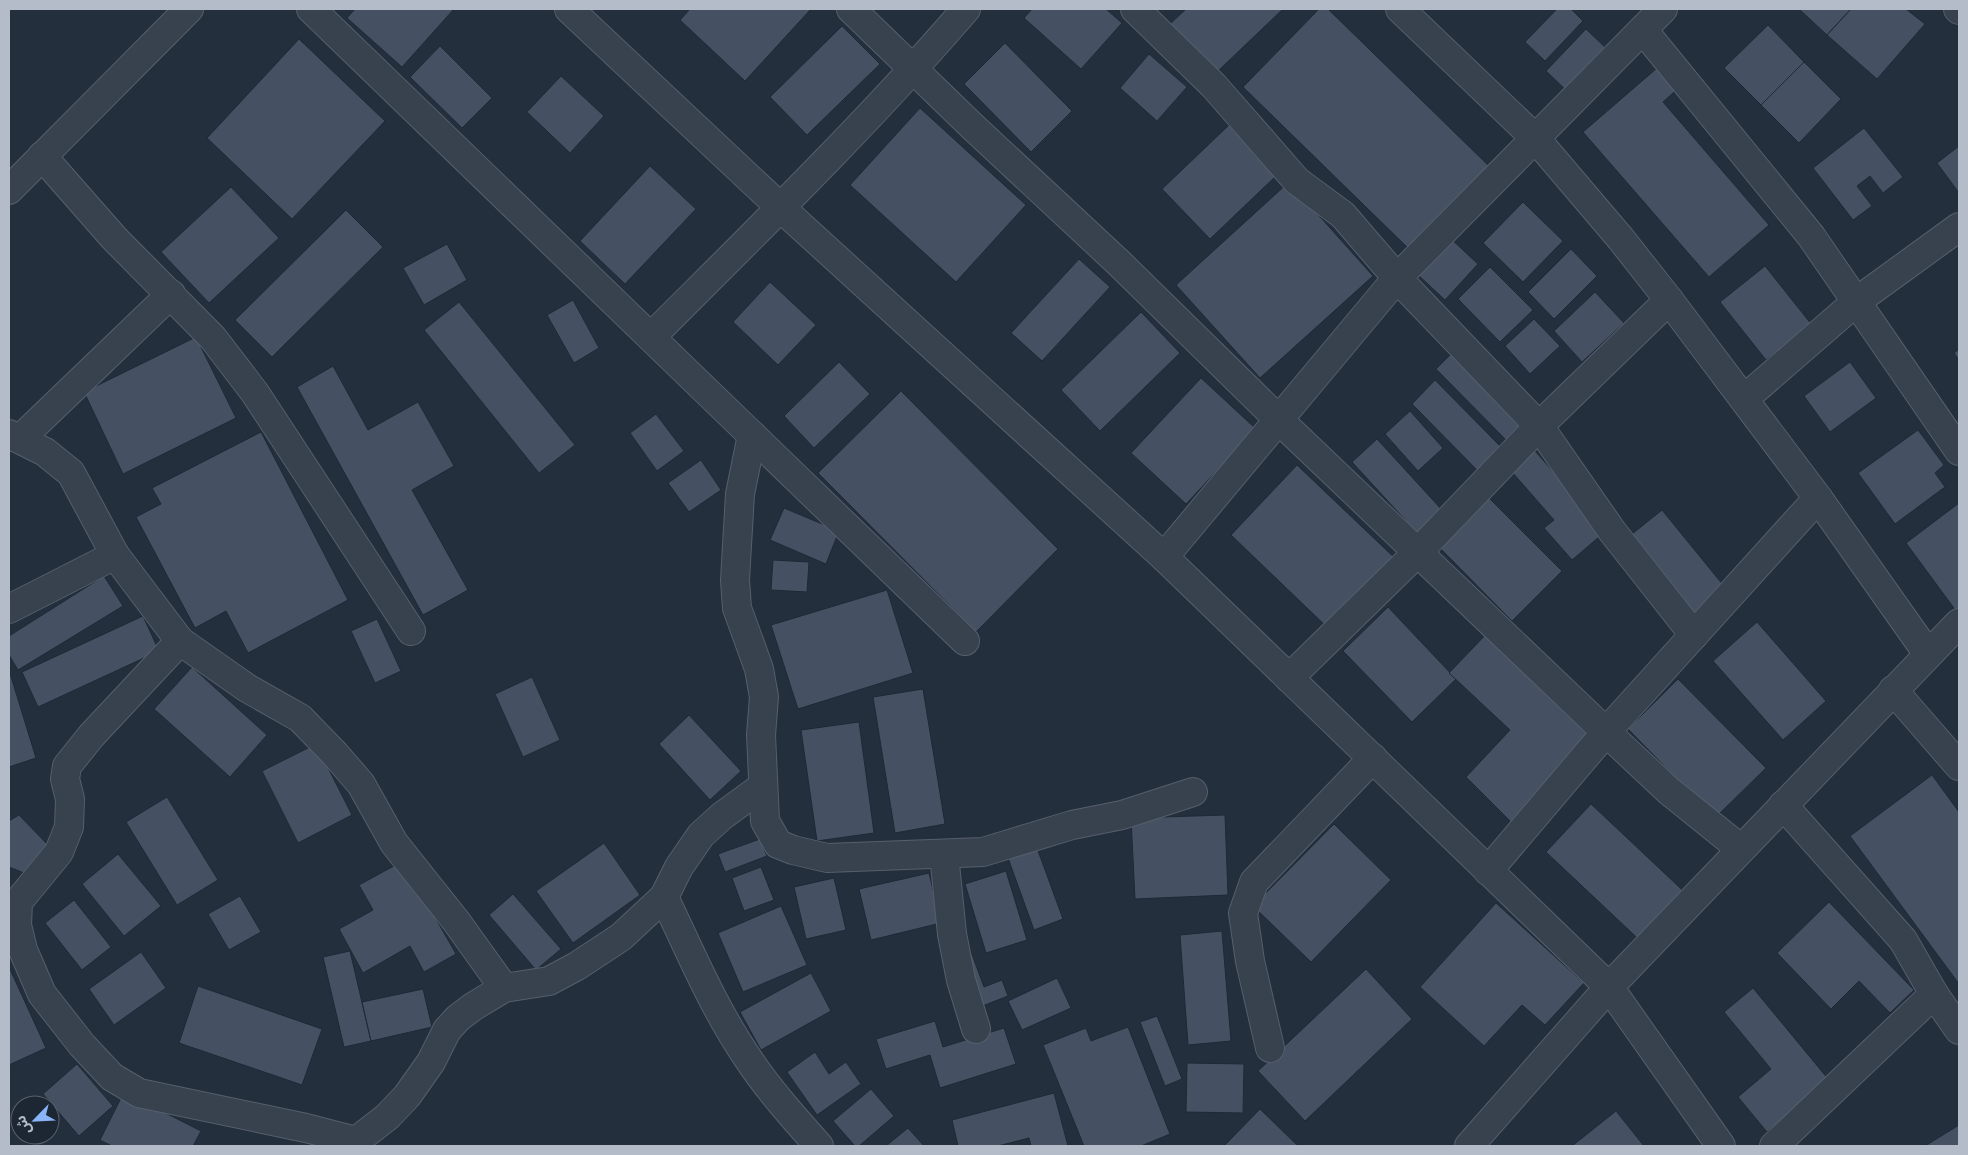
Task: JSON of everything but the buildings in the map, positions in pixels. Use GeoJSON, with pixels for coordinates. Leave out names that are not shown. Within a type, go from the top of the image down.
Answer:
{"type":"FeatureCollection","features":[{"type":"Feature","properties":{"kind":"street"},"geometry":{"type":"LineString","coordinates":[[9,190],[189,9]]}},
{"type":"Feature","properties":{"kind":"street"},"geometry":{"type":"LineString","coordinates":[[311,9],[965,641]]}},
{"type":"Feature","properties":{"kind":"street"},"geometry":{"type":"LineString","coordinates":[[569,9],[780,207],[1164,558],[1609,987],[1720,1146]]}},
{"type":"Feature","properties":{"kind":"street"},"geometry":{"type":"LineString","coordinates":[[851,9],[973,127],[1120,263],[1279,420],[1606,732],[1669,791],[1741,849]]}},
{"type":"Feature","properties":{"kind":"street"},"geometry":{"type":"LineString","coordinates":[[651,337],[914,70],[966,9]]}},
{"type":"Feature","properties":{"kind":"street"},"geometry":{"type":"LineString","coordinates":[[1135,9],[1214,86],[1297,181],[1343,215],[1397,278],[1539,426],[1612,531],[1694,635]]}},
{"type":"Feature","properties":{"kind":"street"},"geometry":{"type":"LineString","coordinates":[[1400,9],[1536,138],[1621,239],[1670,300],[1818,498],[1928,654]]}},
{"type":"Feature","properties":{"kind":"street"},"geometry":{"type":"LineString","coordinates":[[1164,558],[1397,278],[1536,138],[1653,16],[1812,236],[1959,451]]}},
{"type":"Feature","properties":{"kind":"street"},"geometry":{"type":"LineString","coordinates":[[42,156],[114,238],[213,338],[255,393],[411,631]]}},
{"type":"Feature","properties":{"kind":"street"},"geometry":{"type":"LineString","coordinates":[[1744,400],[1857,301],[1959,227]]}},
{"type":"Feature","properties":{"kind":"street"},"geometry":{"type":"LineString","coordinates":[[171,294],[14,437],[45,452],[71,474],[115,555],[180,641],[247,688],[300,718],[335,754],[360,784],[394,843],[456,921],[504,988]]}},
{"type":"Feature","properties":{"kind":"street"},"geometry":{"type":"LineString","coordinates":[[1289,678],[1418,552],[1539,426],[1670,300]]}},
{"type":"Feature","properties":{"kind":"street"},"geometry":{"type":"LineString","coordinates":[[752,434],[740,494],[735,580],[737,608],[759,669],[764,697],[761,735],[765,821],[778,844],[792,850],[827,858],[983,852],[1072,826],[1122,815],[1192,792]]}},
{"type":"Feature","properties":{"kind":"street"},"geometry":{"type":"LineString","coordinates":[[1488,871],[1606,732],[1818,498]]}},
{"type":"Feature","properties":{"kind":"street"},"geometry":{"type":"LineString","coordinates":[[9,609],[115,555]]}},
{"type":"Feature","properties":{"kind":"street"},"geometry":{"type":"LineString","coordinates":[[1476,1144],[1609,987],[1959,623]]}},
{"type":"Feature","properties":{"kind":"street"},"geometry":{"type":"LineString","coordinates":[[180,641],[91,736],[67,766],[65,779],[70,799],[70,827],[59,852],[13,905],[23,950],[42,994],[82,1045],[112,1077],[139,1094],[306,1128],[357,1144],[408,1096],[431,1062],[447,1030],[458,1018],[504,988],[549,981],[577,966],[621,937],[664,897],[679,867],[701,836],[722,816],[763,786]]}},
{"type":"Feature","properties":{"kind":"street"},"geometry":{"type":"LineString","coordinates":[[1893,690],[1959,766]]}},
{"type":"Feature","properties":{"kind":"street"},"geometry":{"type":"LineString","coordinates":[[1270,1048],[1250,961],[1243,913],[1254,882],[1373,758]]}},
{"type":"Feature","properties":{"kind":"street"},"geometry":{"type":"LineString","coordinates":[[1783,805],[1903,940],[1934,994],[1959,1030]]}},
{"type":"Feature","properties":{"kind":"street"},"geometry":{"type":"LineString","coordinates":[[944,854],[952,934],[961,980],[976,1029]]}},
{"type":"Feature","properties":{"kind":"street"},"geometry":{"type":"LineString","coordinates":[[664,897],[721,1014],[747,1057],[783,1106],[819,1146]]}},
{"type":"Feature","properties":{"kind":"street"},"geometry":{"type":"LineString","coordinates":[[1774,1146],[1934,994]]}}]}
